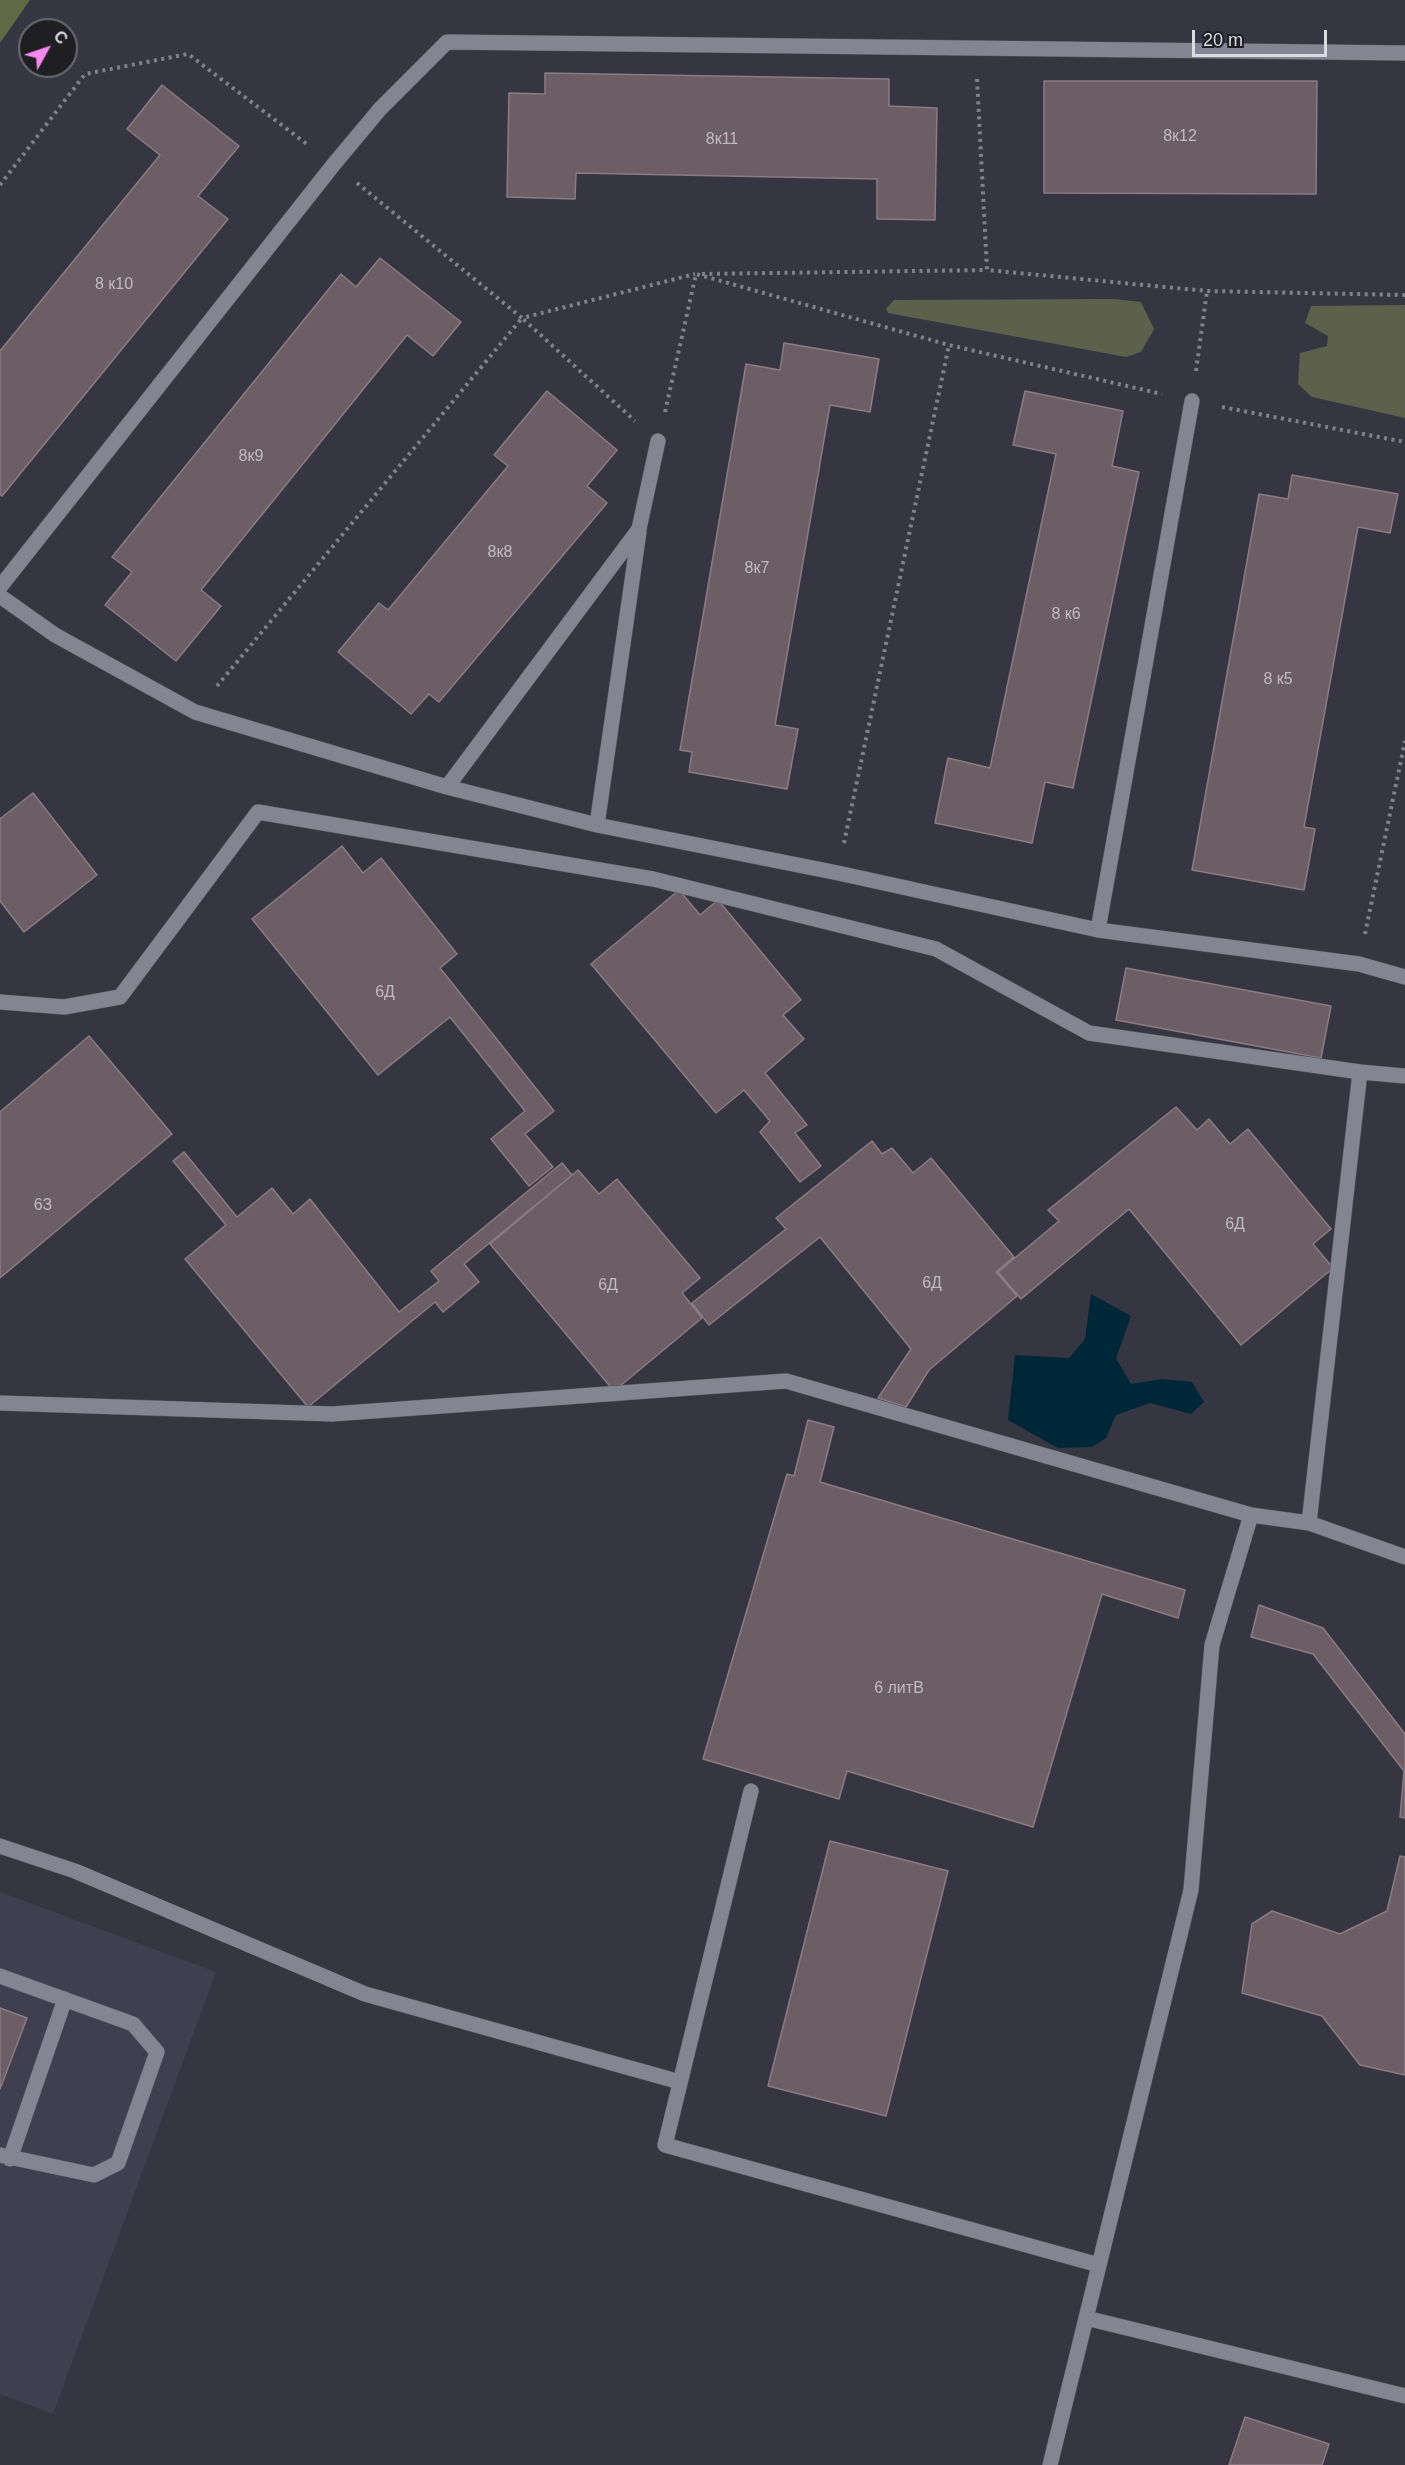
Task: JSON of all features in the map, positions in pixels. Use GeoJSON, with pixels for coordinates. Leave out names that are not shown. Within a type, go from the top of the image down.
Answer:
{"type":"FeatureCollection","features":[{"type":"Feature","properties":{"kind":"lane"},"geometry":{"type":"LineString","coordinates":[[0,587],[334,164],[380,109],[447,42],[1405,53]]}},
{"type":"Feature","properties":{"kind":"lane"},"geometry":{"type":"LineString","coordinates":[[1098,930],[1192,401]]}},
{"type":"Feature","properties":{"kind":"lane"},"geometry":{"type":"LineString","coordinates":[[597,825],[639,529],[658,441]]}},
{"type":"Feature","properties":{"kind":"lane"},"geometry":{"type":"LineString","coordinates":[[447,787],[639,529]]}},
{"type":"Feature","properties":{"kind":"lane"},"geometry":{"type":"LineString","coordinates":[[0,596],[56,635],[195,712],[447,787],[597,825],[838,873],[1098,930],[1359,964],[1405,977]]}},
{"type":"Feature","properties":{"kind":"lane"},"geometry":{"type":"LineString","coordinates":[[0,1002],[64,1007],[120,997],[258,812],[653,879],[936,949],[1089,1033],[1360,1072],[1405,1076]]}},
{"type":"Feature","properties":{"kind":"lane"},"geometry":{"type":"LineString","coordinates":[[1309,1523],[1360,1072]]}},
{"type":"Feature","properties":{"kind":"lane"},"geometry":{"type":"LineString","coordinates":[[0,1403],[332,1414],[786,1381],[1251,1515],[1309,1523],[1405,1557]]}},
{"type":"Feature","properties":{"kind":"lane"},"geometry":{"type":"LineString","coordinates":[[1050,2465],[1191,1890],[1212,1645],[1251,1515]]}},
{"type":"Feature","properties":{"kind":"lane"},"geometry":{"type":"LineString","coordinates":[[751,1791],[665,2145],[1099,2265]]}},
{"type":"Feature","properties":{"kind":"lane"},"geometry":{"type":"LineString","coordinates":[[0,1846],[75,1871],[365,1994],[680,2082]]}},
{"type":"Feature","properties":{"kind":"lane"},"geometry":{"type":"LineString","coordinates":[[0,1976],[65,1999],[133,2024],[157,2052],[118,2163],[94,2175],[5,2157],[65,1999]]}},
{"type":"Feature","properties":{"kind":"lane"},"geometry":{"type":"LineString","coordinates":[[1086,2318],[1405,2396]]}},
{"type":"Feature","properties":{"kind":"path"},"geometry":{"type":"LineString","coordinates":[[975,48],[987,270]]}},
{"type":"Feature","properties":{"kind":"path"},"geometry":{"type":"LineString","coordinates":[[0,185],[85,74],[188,54],[334,164],[522,318],[658,441],[696,274]]}},
{"type":"Feature","properties":{"kind":"path"},"geometry":{"type":"LineString","coordinates":[[195,712],[522,318],[696,274],[987,270],[1207,291],[1405,295]]}},
{"type":"Feature","properties":{"kind":"path"},"geometry":{"type":"LineString","coordinates":[[696,274],[949,345],[1192,401],[1405,442]]}},
{"type":"Feature","properties":{"kind":"path"},"geometry":{"type":"LineString","coordinates":[[1192,401],[1207,291]]}},
{"type":"Feature","properties":{"kind":"path"},"geometry":{"type":"LineString","coordinates":[[838,873],[949,345]]}},
{"type":"Feature","properties":{"kind":"path"},"geometry":{"type":"LineString","coordinates":[[1359,964],[1405,741]]}},
{"type":"Feature","properties":{"kind":"shaded area"},"geometry":{"type":"Polygon","coordinates":[[[1091,1294],[1131,1316],[1116,1358],[1131,1384],[1162,1379],[1192,1382],[1204,1402],[1191,1414],[1150,1403],[1116,1415],[1106,1438],[1092,1447],[1058,1448],[1008,1420],[1015,1355],[1069,1358],[1085,1339],[1091,1294]]]}},
{"type":"Feature","properties":{"kind":"shaded area"},"geometry":{"type":"Polygon","coordinates":[[[0,1892],[216,1972],[53,2414],[0,2394],[0,1892]]]}},
{"type":"Feature","properties":{"kind":"green space"},"geometry":{"type":"Polygon","coordinates":[[[0,0],[30,0],[0,43],[0,0]]]}},
{"type":"Feature","properties":{"kind":"green space"},"geometry":{"type":"Polygon","coordinates":[[[1114,299],[1141,302],[1154,329],[1141,352],[1126,357],[888,313],[886,309],[894,300],[1114,299]]]}},
{"type":"Feature","properties":{"kind":"green space"},"geometry":{"type":"Polygon","coordinates":[[[1405,305],[1405,418],[1312,397],[1298,384],[1300,353],[1327,346],[1328,336],[1305,323],[1311,306],[1405,305]]]}},
{"type":"Feature","properties":{"kind":"building"},"geometry":{"type":"Polygon","coordinates":[[[545,73],[889,79],[889,106],[937,108],[935,220],[877,219],[877,179],[576,173],[575,199],[507,197],[509,93],[545,94],[545,73]]]}},
{"type":"Feature","properties":{"kind":"building"},"geometry":{"type":"Polygon","coordinates":[[[1044,81],[1317,81],[1316,194],[1044,193],[1044,81]]]}},
{"type":"Feature","properties":{"kind":"building"},"geometry":{"type":"Polygon","coordinates":[[[162,85],[239,146],[198,196],[228,219],[2,496],[0,494],[0,351],[160,155],[127,129],[162,85]]]}},
{"type":"Feature","properties":{"kind":"building"},"geometry":{"type":"Polygon","coordinates":[[[380,258],[461,322],[433,356],[407,335],[201,590],[221,606],[176,661],[105,605],[132,572],[112,557],[341,274],[356,287],[380,258]]]}},
{"type":"Feature","properties":{"kind":"building"},"geometry":{"type":"Polygon","coordinates":[[[784,343],[879,359],[870,412],[830,405],[775,725],[798,729],[787,789],[689,772],[692,752],[680,750],[746,364],[780,370],[784,343]]]}},
{"type":"Feature","properties":{"kind":"building"},"geometry":{"type":"Polygon","coordinates":[[[547,391],[617,450],[587,486],[607,503],[439,702],[429,694],[411,714],[338,652],[379,603],[388,610],[508,466],[494,455],[547,391]]]}},
{"type":"Feature","properties":{"kind":"building"},"geometry":{"type":"Polygon","coordinates":[[[1025,391],[1123,411],[1112,466],[1139,472],[1073,788],[1045,782],[1032,843],[935,823],[948,758],[990,768],[1056,454],[1013,445],[1025,391]]]}},
{"type":"Feature","properties":{"kind":"building"},"geometry":{"type":"Polygon","coordinates":[[[1292,475],[1398,494],[1390,533],[1358,527],[1304,827],[1315,829],[1304,890],[1192,870],[1259,494],[1288,499],[1292,475]]]}},
{"type":"Feature","properties":{"kind":"building"},"geometry":{"type":"Polygon","coordinates":[[[33,793],[97,875],[24,932],[0,901],[0,819],[33,793]]]}},
{"type":"Feature","properties":{"kind":"building"},"geometry":{"type":"Polygon","coordinates":[[[342,846],[363,873],[381,858],[457,954],[440,968],[554,1111],[525,1134],[553,1167],[529,1186],[491,1139],[525,1111],[450,1017],[378,1075],[252,919],[342,846]]]}},
{"type":"Feature","properties":{"kind":"building"},"geometry":{"type":"Polygon","coordinates":[[[679,890],[700,915],[718,900],[801,1000],[783,1015],[804,1039],[765,1073],[807,1125],[795,1133],[821,1166],[800,1182],[760,1132],[770,1121],[744,1090],[716,1113],[591,964],[679,890]]]}},
{"type":"Feature","properties":{"kind":"building"},"geometry":{"type":"Polygon","coordinates":[[[1126,968],[1331,1006],[1321,1058],[1116,1020],[1126,968]]]}},
{"type":"Feature","properties":{"kind":"building"},"geometry":{"type":"Polygon","coordinates":[[[89,1036],[172,1134],[0,1278],[0,1112],[89,1036]]]}},
{"type":"Feature","properties":{"kind":"building"},"geometry":{"type":"Polygon","coordinates":[[[1176,1107],[1197,1130],[1209,1119],[1230,1144],[1248,1129],[1331,1229],[1313,1244],[1333,1268],[1241,1345],[1129,1209],[1021,1299],[998,1272],[1059,1221],[1048,1210],[1176,1107]]]}},
{"type":"Feature","properties":{"kind":"building"},"geometry":{"type":"Polygon","coordinates":[[[872,1141],[882,1154],[892,1148],[913,1173],[931,1158],[1014,1257],[996,1272],[1017,1296],[929,1370],[906,1407],[878,1398],[911,1349],[820,1237],[709,1325],[692,1303],[786,1229],[776,1218],[872,1141]]]}},
{"type":"Feature","properties":{"kind":"building"},"geometry":{"type":"Polygon","coordinates":[[[184,1152],[237,1217],[272,1188],[293,1214],[310,1199],[399,1312],[439,1281],[431,1271],[562,1163],[572,1175],[464,1264],[479,1282],[443,1312],[435,1302],[308,1407],[185,1259],[226,1225],[173,1161],[184,1152]]]}},
{"type":"Feature","properties":{"kind":"building"},"geometry":{"type":"Polygon","coordinates":[[[578,1170],[599,1194],[617,1179],[700,1278],[682,1293],[702,1318],[614,1391],[490,1244],[578,1170]]]}},
{"type":"Feature","properties":{"kind":"building"},"geometry":{"type":"Polygon","coordinates":[[[808,1420],[834,1427],[820,1482],[1185,1590],[1178,1618],[1102,1594],[1033,1827],[847,1771],[839,1799],[703,1759],[787,1474],[794,1476],[808,1420]]]}},
{"type":"Feature","properties":{"kind":"building"},"geometry":{"type":"Polygon","coordinates":[[[1259,1605],[1323,1628],[1405,1734],[1405,1818],[1400,1817],[1404,1771],[1313,1654],[1251,1637],[1259,1605]]]}},
{"type":"Feature","properties":{"kind":"building"},"geometry":{"type":"Polygon","coordinates":[[[830,1841],[948,1871],[886,2116],[768,2086],[830,1841]]]}},
{"type":"Feature","properties":{"kind":"building"},"geometry":{"type":"Polygon","coordinates":[[[1400,1856],[1405,1857],[1405,2075],[1360,2065],[1322,2016],[1242,1993],[1252,1924],[1272,1911],[1340,1934],[1387,1911],[1400,1856]]]}},
{"type":"Feature","properties":{"kind":"building"},"geometry":{"type":"Polygon","coordinates":[[[0,2008],[27,2018],[0,2089],[0,2008]]]}},
{"type":"Feature","properties":{"kind":"building"},"geometry":{"type":"Polygon","coordinates":[[[1245,2417],[1329,2444],[1322,2465],[1229,2465],[1245,2417]]]}}]}
